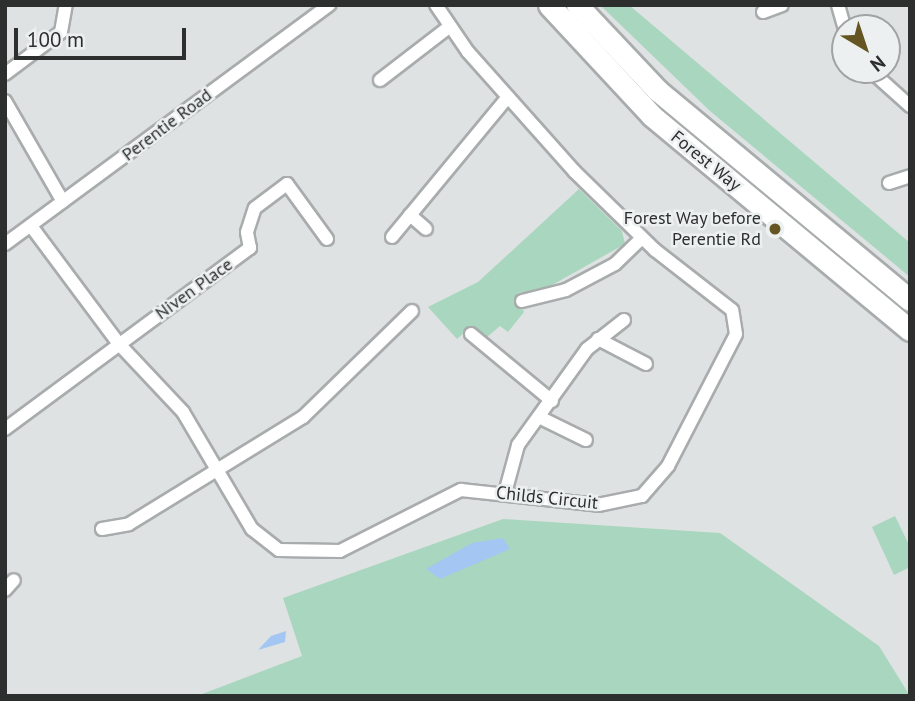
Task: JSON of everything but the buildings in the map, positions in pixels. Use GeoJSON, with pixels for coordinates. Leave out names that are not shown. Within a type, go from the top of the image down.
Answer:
{"type":"FeatureCollection","features":[{"type":"Feature","properties":{"kind":"main road","name":"Forest Way"},"geometry":{"type":"LineString","coordinates":[[549,5],[642,107],[910,330]]}},
{"type":"Feature","properties":{"kind":"main road","name":"Forest Way"},"geometry":{"type":"LineString","coordinates":[[577,5],[681,111],[910,300]]}},
{"type":"Feature","properties":{"kind":"street"},"geometry":{"type":"LineString","coordinates":[[5,74],[61,32],[66,5]]}},
{"type":"Feature","properties":{"kind":"street","name":"Perentie Road"},"geometry":{"type":"LineString","coordinates":[[5,244],[328,5]]}},
{"type":"Feature","properties":{"kind":"street","name":"Childs Circuit"},"geometry":{"type":"LineString","coordinates":[[31,226],[119,344],[183,412],[262,541],[296,553],[340,551],[461,490],[617,505],[642,496],[668,466],[737,323],[725,302],[642,238],[508,97],[436,5]]}},
{"type":"Feature","properties":{"kind":"street"},"geometry":{"type":"LineString","coordinates":[[763,12],[782,5]]}},
{"type":"Feature","properties":{"kind":"street"},"geometry":{"type":"LineString","coordinates":[[380,80],[450,26]]}},
{"type":"Feature","properties":{"kind":"street"},"geometry":{"type":"LineString","coordinates":[[886,84],[910,106]]}},
{"type":"Feature","properties":{"kind":"street"},"geometry":{"type":"LineString","coordinates":[[391,237],[508,97]]}},
{"type":"Feature","properties":{"kind":"street"},"geometry":{"type":"LineString","coordinates":[[5,101],[63,202]]}},
{"type":"Feature","properties":{"kind":"street"},"geometry":{"type":"LineString","coordinates":[[889,183],[910,176]]}},
{"type":"Feature","properties":{"kind":"street","name":"Niven Place"},"geometry":{"type":"LineString","coordinates":[[119,344],[250,248],[247,232],[255,208],[287,184],[327,239]]}},
{"type":"Feature","properties":{"kind":"street"},"geometry":{"type":"LineString","coordinates":[[410,215],[426,229]]}},
{"type":"Feature","properties":{"kind":"street"},"geometry":{"type":"LineString","coordinates":[[522,302],[566,290],[615,264],[642,238]]}},
{"type":"Feature","properties":{"kind":"street"},"geometry":{"type":"LineString","coordinates":[[102,529],[129,524],[216,466],[320,405],[412,311]]}},
{"type":"Feature","properties":{"kind":"street"},"geometry":{"type":"LineString","coordinates":[[505,493],[510,460],[598,339],[624,320]]}},
{"type":"Feature","properties":{"kind":"street"},"geometry":{"type":"LineString","coordinates":[[471,334],[552,401]]}},
{"type":"Feature","properties":{"kind":"street"},"geometry":{"type":"LineString","coordinates":[[598,339],[646,365]]}},
{"type":"Feature","properties":{"kind":"street"},"geometry":{"type":"LineString","coordinates":[[5,429],[119,344]]}},
{"type":"Feature","properties":{"kind":"street"},"geometry":{"type":"LineString","coordinates":[[541,418],[586,440]]}},
{"type":"Feature","properties":{"kind":"green space"},"geometry":{"type":"Polygon","coordinates":[[[600,5],[629,5],[910,243],[910,277],[710,111],[600,5]]]}},
{"type":"Feature","properties":{"kind":"green space"},"geometry":{"type":"Polygon","coordinates":[[[579,189],[622,231],[625,244],[545,289],[517,293],[524,312],[508,332],[500,326],[487,337],[472,326],[457,339],[428,307],[478,282],[579,189]]]}},
{"type":"Feature","properties":{"kind":"green space"},"geometry":{"type":"Polygon","coordinates":[[[895,516],[910,547],[910,567],[894,575],[872,527],[895,516]]]}},
{"type":"Feature","properties":{"kind":"green space"},"geometry":{"type":"Polygon","coordinates":[[[503,519],[720,533],[879,646],[910,696],[197,696],[302,656],[283,598],[503,519]]]}},
{"type":"Feature","properties":{"kind":"water"},"geometry":{"type":"Polygon","coordinates":[[[503,538],[510,549],[440,579],[426,569],[472,543],[503,538]]]}},
{"type":"Feature","properties":{"kind":"water"},"geometry":{"type":"Polygon","coordinates":[[[286,631],[285,642],[258,650],[271,636],[286,631]]]}},
{"type":"Feature","properties":{"kind":"place","name":"Forest Way before Perentie Rd"},"geometry":{"type":"Point","coordinates":[775,229]}}]}
